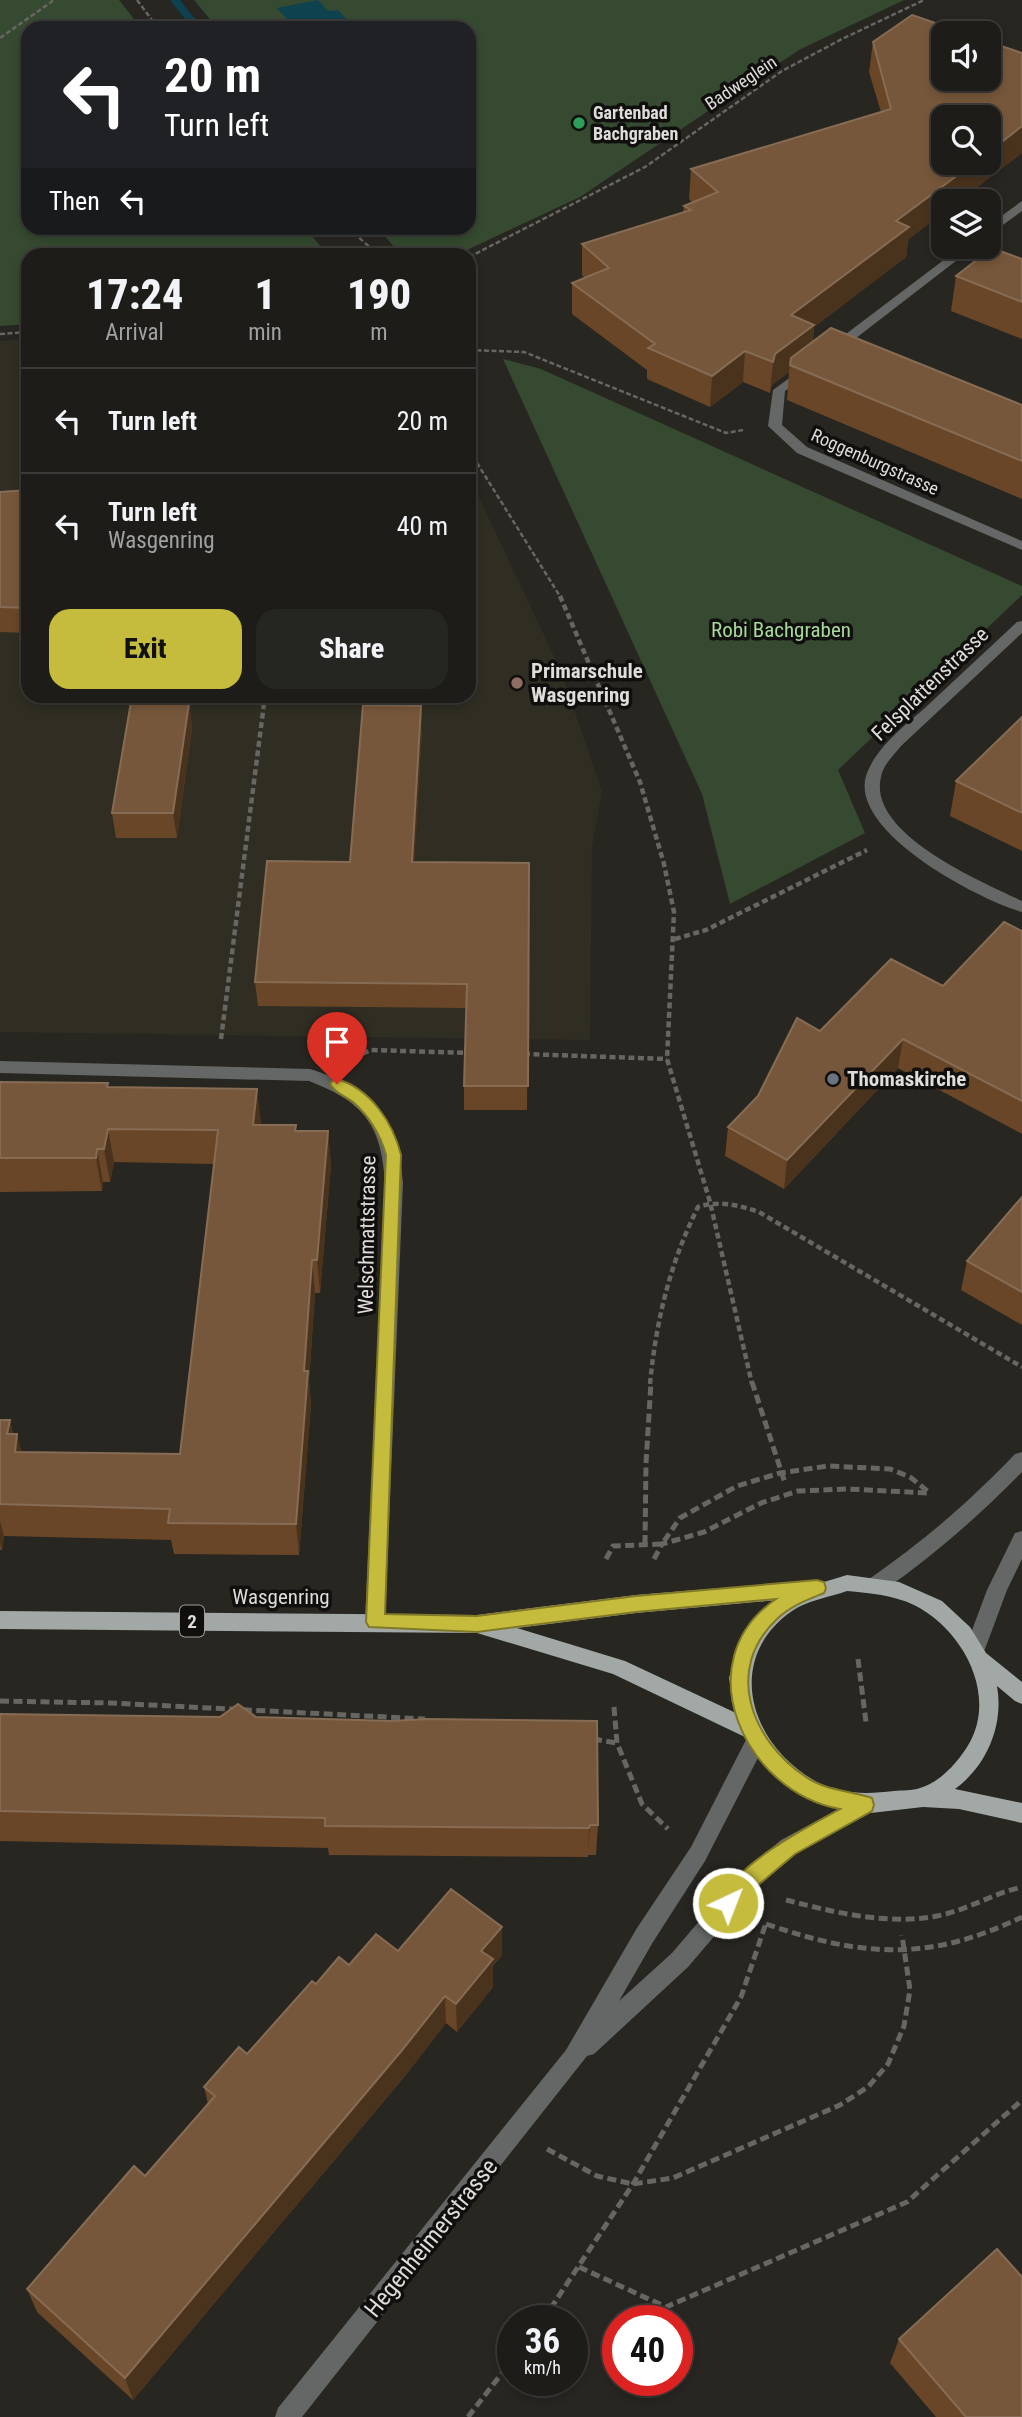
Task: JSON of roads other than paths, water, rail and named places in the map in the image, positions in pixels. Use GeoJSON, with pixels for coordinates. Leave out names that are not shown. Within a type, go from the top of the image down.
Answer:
{"type":"FeatureCollection","features":[{"type":"Feature","properties":{"kind":"main road"},"geometry":{"type":"LineString","coordinates":[[1022,1695],[978,1654],[962,1630],[923,1600],[876,1585],[846,1583],[817,1588],[793,1598],[771,1612],[754,1632],[743,1654],[739,1679],[741,1705],[753,1735],[775,1765],[802,1785],[832,1799],[865,1805],[894,1804],[922,1798],[959,1799],[1022,1813]]}},
{"type":"Feature","properties":{"kind":"main road","name":"Wasgenring"},"geometry":{"type":"LineString","coordinates":[[0,1620],[477,1624],[636,1604],[817,1588]]}},
{"type":"Feature","properties":{"kind":"main road","name":"Wasgenring"},"geometry":{"type":"LineString","coordinates":[[477,1624],[618,1667],[753,1735]]}},
{"type":"Feature","properties":{"kind":"main road"},"geometry":{"type":"LineString","coordinates":[[922,1798],[944,1786],[964,1770],[978,1751],[987,1729],[990,1705],[988,1682],[978,1654]]}},
{"type":"Feature","properties":{"kind":"street"},"geometry":{"type":"LineString","coordinates":[[1001,222],[1022,205]]}},
{"type":"Feature","properties":{"kind":"street","name":"Roggenburgstrasse"},"geometry":{"type":"LineString","coordinates":[[952,259],[779,390],[775,426],[802,450],[1022,546]]}},
{"type":"Feature","properties":{"kind":"street","name":"Felsplattenstrasse"},"geometry":{"type":"LineString","coordinates":[[1022,625],[895,743],[878,764],[872,785],[881,813],[897,834],[935,864],[1022,907]]}},
{"type":"Feature","properties":{"kind":"street","name":"Welschmattstrasse"},"geometry":{"type":"LineString","coordinates":[[0,1067],[310,1075],[337,1084],[357,1097],[388,1133],[394,1155],[375,1622]]}},
{"type":"Feature","properties":{"kind":"street"},"geometry":{"type":"LineString","coordinates":[[876,1585],[929,1548],[971,1513],[1022,1460]]}},
{"type":"Feature","properties":{"kind":"street"},"geometry":{"type":"LineString","coordinates":[[978,1654],[998,1590],[1022,1539]]}},
{"type":"Feature","properties":{"kind":"street","name":"Hegenheimerstrasse"},"geometry":{"type":"LineString","coordinates":[[288,2417],[574,2058],[645,1935],[698,1854],[753,1735]]}},
{"type":"Feature","properties":{"kind":"street","name":"Hegenheimerstrasse"},"geometry":{"type":"LineString","coordinates":[[574,2058],[680,1960],[744,1885],[788,1847],[865,1805]]}},
{"type":"Feature","properties":{"kind":"water"},"geometry":{"type":"Polygon","coordinates":[[[318,0],[328,11],[338,10],[347,20],[289,21],[277,8],[318,0]]]}},
{"type":"Feature","properties":{"kind":"waterway"},"geometry":{"type":"LineString","coordinates":[[175,0],[192,21]]}},
{"type":"Feature","properties":{"kind":"place","name":"Gartenbad Bachgraben"},"geometry":{"type":"Point","coordinates":[579,123]}},
{"type":"Feature","properties":{"kind":"place","name":"Primarschule Wasgenring"},"geometry":{"type":"Point","coordinates":[517,683]}},
{"type":"Feature","properties":{"kind":"place","name":"Thomaskirche"},"geometry":{"type":"Point","coordinates":[833,1079]}},
{"type":"Feature","properties":{"kind":"park label","name":"Robi Bachgraben"},"geometry":{"type":"Point","coordinates":[781,630]}}]}
